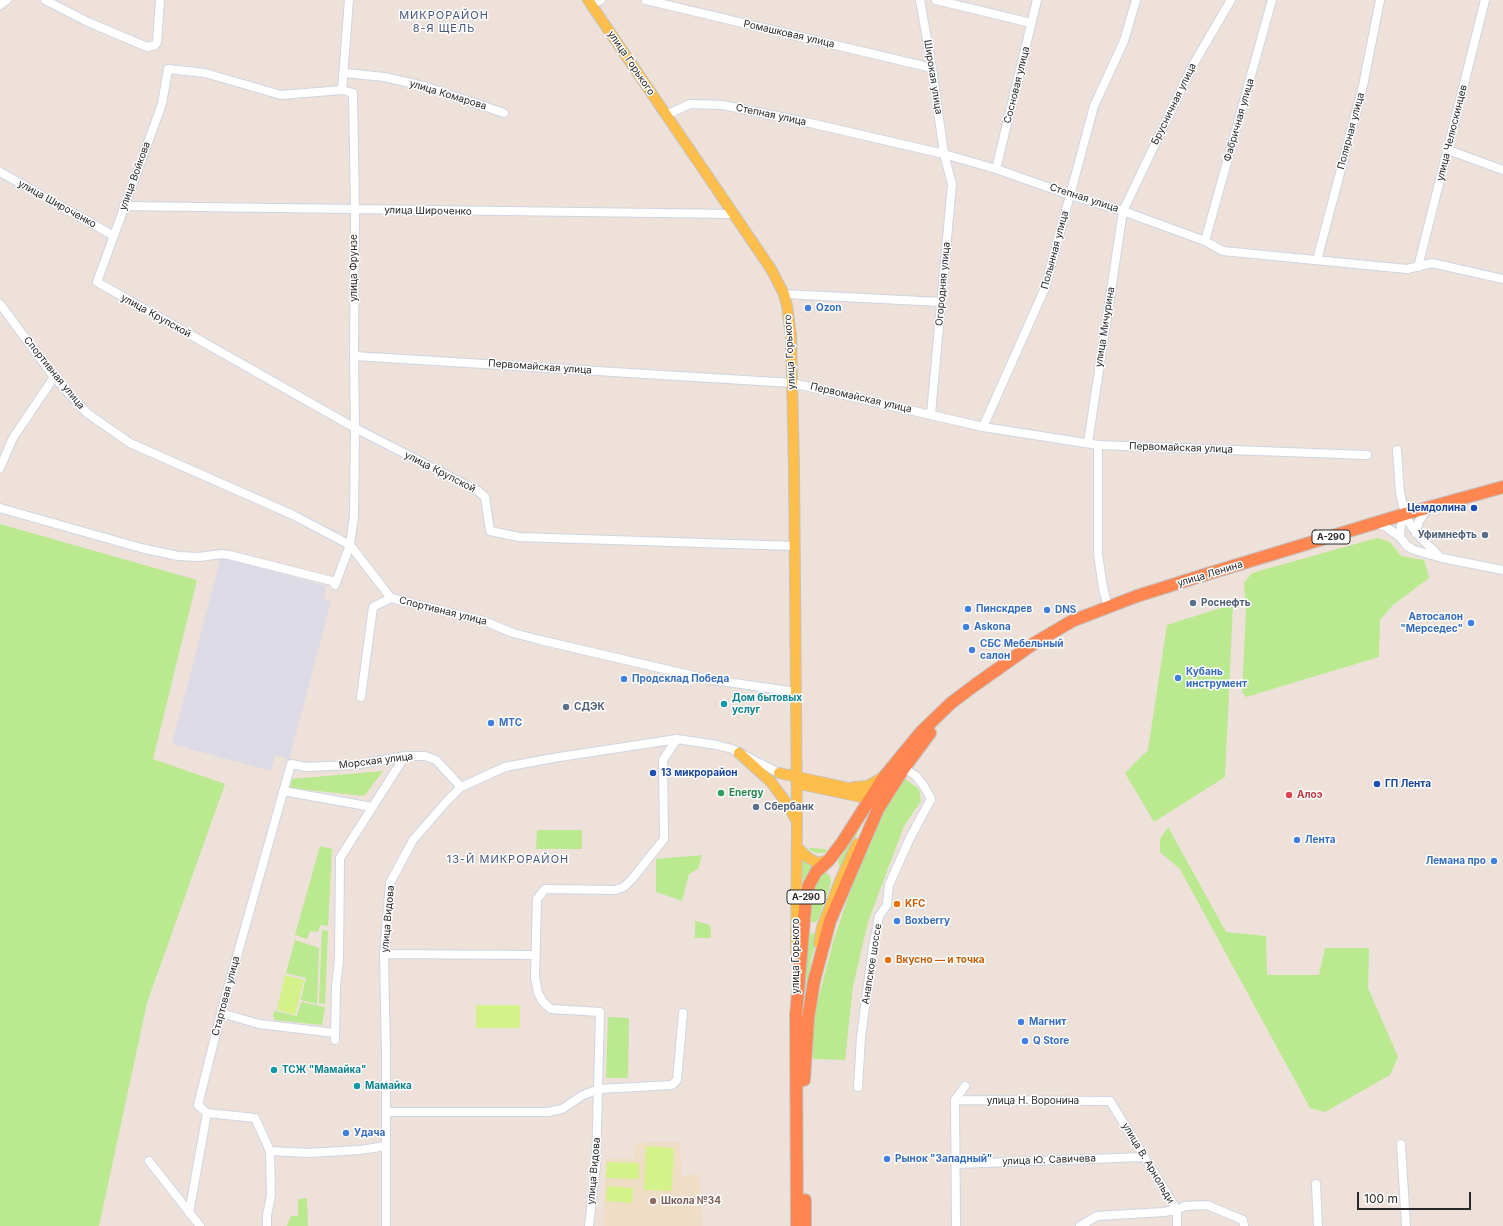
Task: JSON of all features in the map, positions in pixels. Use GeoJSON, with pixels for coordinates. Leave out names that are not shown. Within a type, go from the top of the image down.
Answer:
{"type":"FeatureCollection","features":[{"type":"Feature","properties":{"kind":"highway","name":"улица Ленина"},"geometry":{"type":"LineString","coordinates":[[942,713],[975,685],[1032,644],[1072,621],[1166,587],[1405,514],[1503,487]]}},
{"type":"Feature","properties":{"kind":"highway","name":"А-290"},"geometry":{"type":"LineString","coordinates":[[804,1104],[803,1087],[808,1019],[814,982],[830,921],[878,809],[942,713]]}},
{"type":"Feature","properties":{"kind":"highway","name":"А-290"},"geometry":{"type":"LineString","coordinates":[[796,1016],[808,885],[816,872],[829,860],[842,843],[884,777],[921,732],[942,713]]}},
{"type":"Feature","properties":{"kind":"highway"},"geometry":{"type":"LineString","coordinates":[[796,1016],[797,1226]]}},
{"type":"Feature","properties":{"kind":"highway"},"geometry":{"type":"LineString","coordinates":[[804,1104],[805,1226]]}},
{"type":"Feature","properties":{"kind":"main road","name":"улица Горького"},"geometry":{"type":"LineString","coordinates":[[589,2],[771,269],[784,294],[788,306],[791,335],[795,546],[797,822],[796,1016]]}},
{"type":"Feature","properties":{"kind":"main road"},"geometry":{"type":"LineString","coordinates":[[739,753],[771,782],[788,805],[797,822]]}},
{"type":"Feature","properties":{"kind":"main road","name":"улица Видова"},"geometry":{"type":"LineString","coordinates":[[779,773],[796,780]]}},
{"type":"Feature","properties":{"kind":"main road"},"geometry":{"type":"LineString","coordinates":[[850,788],[867,786],[884,777]]}},
{"type":"Feature","properties":{"kind":"main road"},"geometry":{"type":"LineString","coordinates":[[796,780],[862,791],[867,794],[874,804],[872,814],[842,876],[822,927],[810,978],[802,1027],[799,1088],[799,1095],[804,1104]]}},
{"type":"Feature","properties":{"kind":"main road"},"geometry":{"type":"LineString","coordinates":[[796,780],[818,789],[879,800],[884,799]]}},
{"type":"Feature","properties":{"kind":"main road"},"geometry":{"type":"LineString","coordinates":[[797,847],[807,857],[817,862],[829,860]]}},
{"type":"Feature","properties":{"kind":"street"},"geometry":{"type":"LineString","coordinates":[[0,4],[7,0]]}},
{"type":"Feature","properties":{"kind":"street"},"geometry":{"type":"LineString","coordinates":[[45,0],[88,22],[147,47],[155,45],[157,42],[160,0]]}},
{"type":"Feature","properties":{"kind":"street"},"geometry":{"type":"LineString","coordinates":[[342,90],[349,0]]}},
{"type":"Feature","properties":{"kind":"street"},"geometry":{"type":"LineString","coordinates":[[589,2],[601,0]]}},
{"type":"Feature","properties":{"kind":"street","name":"Ромашковая улица"},"geometry":{"type":"LineString","coordinates":[[646,0],[932,68]]}},
{"type":"Feature","properties":{"kind":"street","name":"Широкая улица"},"geometry":{"type":"LineString","coordinates":[[920,0],[932,68],[944,154]]}},
{"type":"Feature","properties":{"kind":"street"},"geometry":{"type":"LineString","coordinates":[[936,0],[1032,23]]}},
{"type":"Feature","properties":{"kind":"street","name":"Сосновая улица"},"geometry":{"type":"LineString","coordinates":[[996,169],[1032,23],[1036,0]]}},
{"type":"Feature","properties":{"kind":"street","name":"Полынная улица"},"geometry":{"type":"LineString","coordinates":[[983,427],[1045,288],[1094,106],[1124,41],[1136,0]]}},
{"type":"Feature","properties":{"kind":"street","name":"Брусничная улица"},"geometry":{"type":"LineString","coordinates":[[1123,211],[1193,65],[1231,0]]}},
{"type":"Feature","properties":{"kind":"street","name":"Фабричная улица"},"geometry":{"type":"LineString","coordinates":[[1205,241],[1272,0]]}},
{"type":"Feature","properties":{"kind":"street","name":"Полярная улица"},"geometry":{"type":"LineString","coordinates":[[1317,260],[1363,86],[1380,0]]}},
{"type":"Feature","properties":{"kind":"street","name":"улица Челюскинцев"},"geometry":{"type":"LineString","coordinates":[[1418,267],[1485,0]]}},
{"type":"Feature","properties":{"kind":"street","name":"улица Войкова"},"geometry":{"type":"LineString","coordinates":[[97,282],[162,104],[168,69],[205,73],[281,95],[342,90]]}},
{"type":"Feature","properties":{"kind":"street","name":"улица Комарова"},"geometry":{"type":"LineString","coordinates":[[344,73],[384,77],[424,86],[504,113]]}},
{"type":"Feature","properties":{"kind":"street","name":"улица Фрунзе"},"geometry":{"type":"LineString","coordinates":[[0,508],[178,556],[199,557],[222,554],[229,555],[336,584],[350,545],[354,516],[355,210],[353,93],[342,90]]}},
{"type":"Feature","properties":{"kind":"street","name":"Степная улица"},"geometry":{"type":"LineString","coordinates":[[666,115],[690,104],[723,105],[810,123],[944,154],[996,169],[1070,195],[1123,211],[1205,241],[1223,251],[1407,269],[1432,263],[1503,279]]}},
{"type":"Feature","properties":{"kind":"street"},"geometry":{"type":"LineString","coordinates":[[1448,150],[1503,170]]}},
{"type":"Feature","properties":{"kind":"street","name":"Огородняя улица"},"geometry":{"type":"LineString","coordinates":[[931,414],[952,184],[944,154]]}},
{"type":"Feature","properties":{"kind":"street","name":"улица Широченко"},"geometry":{"type":"LineString","coordinates":[[0,172],[114,236]]}},
{"type":"Feature","properties":{"kind":"street","name":"улица Широченко"},"geometry":{"type":"LineString","coordinates":[[124,206],[733,214]]}},
{"type":"Feature","properties":{"kind":"street","name":"улица Мичурина"},"geometry":{"type":"LineString","coordinates":[[1088,443],[1123,211]]}},
{"type":"Feature","properties":{"kind":"street","name":"улица Крупской"},"geometry":{"type":"LineString","coordinates":[[97,282],[355,428],[478,491],[485,497],[490,532],[520,537],[795,546]]}},
{"type":"Feature","properties":{"kind":"street"},"geometry":{"type":"LineString","coordinates":[[784,294],[941,302]]}},
{"type":"Feature","properties":{"kind":"street","name":"Спортивная улица"},"geometry":{"type":"LineString","coordinates":[[0,304],[54,377],[86,413],[130,443],[294,515],[350,545],[391,598],[484,621],[513,633],[548,642],[707,679],[796,692]]}},
{"type":"Feature","properties":{"kind":"street","name":"Первомайская улица"},"geometry":{"type":"LineString","coordinates":[[354,356],[792,382],[983,427],[1098,445],[1367,454]]}},
{"type":"Feature","properties":{"kind":"street"},"geometry":{"type":"LineString","coordinates":[[0,468],[13,438],[54,377]]}},
{"type":"Feature","properties":{"kind":"street"},"geometry":{"type":"LineString","coordinates":[[1098,445],[1098,554],[1103,588],[1108,607]]}},
{"type":"Feature","properties":{"kind":"street"},"geometry":{"type":"LineString","coordinates":[[1396,450],[1400,493],[1405,514],[1416,533],[1442,558]]}},
{"type":"Feature","properties":{"kind":"street"},"geometry":{"type":"LineString","coordinates":[[1416,533],[1419,522],[1429,507]]}},
{"type":"Feature","properties":{"kind":"street"},"geometry":{"type":"LineString","coordinates":[[1400,536],[1401,525],[1405,514]]}},
{"type":"Feature","properties":{"kind":"street"},"geometry":{"type":"LineString","coordinates":[[1377,523],[1400,536],[1408,546],[1414,550],[1442,558],[1503,570]]}},
{"type":"Feature","properties":{"kind":"street"},"geometry":{"type":"LineString","coordinates":[[361,697],[373,607],[391,598]]}},
{"type":"Feature","properties":{"kind":"street","name":"улица Видова"},"geometry":{"type":"LineString","coordinates":[[589,1226],[596,1166],[600,1012],[551,1009],[543,1002],[538,993],[535,977],[537,899],[545,889],[615,890],[624,888],[664,839],[663,760],[677,739]]}},
{"type":"Feature","properties":{"kind":"street","name":"улица Видова"},"geometry":{"type":"LineString","coordinates":[[386,1226],[384,954],[390,883],[413,840],[461,787],[505,767],[553,758],[677,739],[717,745],[732,749],[779,773]]}},
{"type":"Feature","properties":{"kind":"street"},"geometry":{"type":"LineString","coordinates":[[221,1013],[259,1024],[335,1036],[336,986],[339,960],[340,858],[405,756]]}},
{"type":"Feature","properties":{"kind":"street","name":"Морская улица"},"geometry":{"type":"LineString","coordinates":[[291,764],[306,767],[355,765],[405,756],[425,756],[436,760],[461,787]]}},
{"type":"Feature","properties":{"kind":"street","name":"Стартовая улица"},"geometry":{"type":"LineString","coordinates":[[207,1113],[198,1104],[221,1013],[291,764]]}},
{"type":"Feature","properties":{"kind":"street","name":"Анапское шоссе"},"geometry":{"type":"LineString","coordinates":[[858,1087],[862,1029],[873,947],[879,916],[887,905],[889,885],[910,838],[931,799],[924,786],[916,776],[904,768]]}},
{"type":"Feature","properties":{"kind":"street"},"geometry":{"type":"LineString","coordinates":[[283,791],[372,807]]}},
{"type":"Feature","properties":{"kind":"street"},"geometry":{"type":"LineString","coordinates":[[384,954],[536,955]]}},
{"type":"Feature","properties":{"kind":"street"},"geometry":{"type":"LineString","coordinates":[[386,1112],[548,1112],[562,1109],[583,1095],[599,1089],[672,1086],[677,1080],[683,1013]]}},
{"type":"Feature","properties":{"kind":"street"},"geometry":{"type":"LineString","coordinates":[[956,1226],[955,1100],[965,1086]]}},
{"type":"Feature","properties":{"kind":"street","name":"улица Н. Воронина"},"geometry":{"type":"LineString","coordinates":[[955,1100],[1110,1101]]}},
{"type":"Feature","properties":{"kind":"street","name":"улица В. Арнольди"},"geometry":{"type":"LineString","coordinates":[[1110,1101],[1143,1157],[1177,1210],[1177,1226]]}},
{"type":"Feature","properties":{"kind":"street"},"geometry":{"type":"LineString","coordinates":[[189,1213],[207,1113],[255,1118],[270,1151],[271,1196],[267,1215],[268,1226]]}},
{"type":"Feature","properties":{"kind":"street"},"geometry":{"type":"LineString","coordinates":[[1401,1144],[1406,1226]]}},
{"type":"Feature","properties":{"kind":"street"},"geometry":{"type":"LineString","coordinates":[[270,1151],[308,1152],[360,1150],[386,1146]]}},
{"type":"Feature","properties":{"kind":"street","name":"улица Ю. Савичева"},"geometry":{"type":"LineString","coordinates":[[956,1164],[1143,1157]]}},
{"type":"Feature","properties":{"kind":"street"},"geometry":{"type":"LineString","coordinates":[[149,1161],[200,1226]]}},
{"type":"Feature","properties":{"kind":"street"},"geometry":{"type":"LineString","coordinates":[[1316,1184],[1318,1226]]}},
{"type":"Feature","properties":{"kind":"street"},"geometry":{"type":"LineString","coordinates":[[1080,1226],[1097,1216],[1177,1210],[1185,1206],[1207,1205],[1244,1223]]}},
{"type":"Feature","properties":{"kind":"shaded area"},"geometry":{"type":"Polygon","coordinates":[[[221,557],[326,586],[324,599],[331,601],[289,760],[275,755],[271,771],[172,744],[221,557]]]}},
{"type":"Feature","properties":{"kind":"shaded area","name":"Школа №34"},"geometry":{"type":"Polygon","coordinates":[[[680,1142],[682,1176],[699,1174],[703,1226],[604,1226],[605,1159],[634,1159],[636,1143],[680,1142]]]}},
{"type":"Feature","properties":{"kind":"green space"},"geometry":{"type":"Polygon","coordinates":[[[0,524],[197,580],[153,759],[225,784],[147,1003],[99,1226],[0,1226],[0,524]]]}},
{"type":"Feature","properties":{"kind":"green space"},"geometry":{"type":"Polygon","coordinates":[[[1377,538],[1390,542],[1401,556],[1424,560],[1429,578],[1393,605],[1380,620],[1379,657],[1246,697],[1242,692],[1246,610],[1244,583],[1252,573],[1377,538]]]}},
{"type":"Feature","properties":{"kind":"green space"},"geometry":{"type":"Polygon","coordinates":[[[1233,604],[1225,777],[1154,822],[1125,773],[1148,750],[1167,625],[1233,604]]]}},
{"type":"Feature","properties":{"kind":"green space"},"geometry":{"type":"Polygon","coordinates":[[[922,736],[873,804],[858,832],[841,872],[838,861],[871,803],[922,736]]]}},
{"type":"Feature","properties":{"kind":"green space"},"geometry":{"type":"Polygon","coordinates":[[[383,771],[364,796],[290,788],[292,779],[383,771]]]}},
{"type":"Feature","properties":{"kind":"green space"},"geometry":{"type":"Polygon","coordinates":[[[905,779],[919,789],[921,801],[904,826],[868,922],[853,986],[845,1060],[813,1059],[813,1031],[817,1004],[834,939],[864,851],[885,808],[901,782],[905,779]]]}},
{"type":"Feature","properties":{"kind":"green space"},"geometry":{"type":"Polygon","coordinates":[[[1168,827],[1226,932],[1266,936],[1267,975],[1319,975],[1325,948],[1369,948],[1368,988],[1398,1057],[1390,1075],[1325,1112],[1310,1108],[1180,869],[1160,852],[1160,839],[1168,827]]]}},
{"type":"Feature","properties":{"kind":"green space"},"geometry":{"type":"Polygon","coordinates":[[[537,830],[582,830],[582,849],[536,849],[537,830]]]}},
{"type":"Feature","properties":{"kind":"green space"},"geometry":{"type":"Polygon","coordinates":[[[320,846],[332,849],[328,926],[320,925],[318,932],[310,931],[307,939],[295,935],[320,846]]]}},
{"type":"Feature","properties":{"kind":"green space"},"geometry":{"type":"Polygon","coordinates":[[[810,848],[827,850],[824,853],[817,853],[809,850],[810,848]]]}},
{"type":"Feature","properties":{"kind":"green space"},"geometry":{"type":"Polygon","coordinates":[[[702,855],[698,869],[689,874],[682,901],[656,892],[656,859],[702,855]]]}},
{"type":"Feature","properties":{"kind":"green space"},"geometry":{"type":"Polygon","coordinates":[[[802,856],[815,865],[803,881],[802,871],[802,856]]]}},
{"type":"Feature","properties":{"kind":"green space"},"geometry":{"type":"Polygon","coordinates":[[[822,873],[827,873],[830,876],[831,883],[818,920],[815,922],[810,922],[809,917],[814,883],[822,873]]]}},
{"type":"Feature","properties":{"kind":"green space"},"geometry":{"type":"Polygon","coordinates":[[[695,921],[710,925],[711,938],[695,938],[695,921]]]}},
{"type":"Feature","properties":{"kind":"green space"},"geometry":{"type":"Polygon","coordinates":[[[322,930],[328,931],[325,1004],[319,1003],[322,930]]]}},
{"type":"Feature","properties":{"kind":"green space"},"geometry":{"type":"Polygon","coordinates":[[[808,933],[818,933],[811,960],[807,992],[804,991],[808,933]]]}},
{"type":"Feature","properties":{"kind":"green space"},"geometry":{"type":"Polygon","coordinates":[[[295,940],[319,948],[317,1004],[301,1000],[306,978],[286,973],[295,940]]]}},
{"type":"Feature","properties":{"kind":"green space"},"geometry":{"type":"Polygon","coordinates":[[[285,975],[304,980],[295,1015],[277,1010],[285,975]]]}},
{"type":"Feature","properties":{"kind":"green space"},"geometry":{"type":"Polygon","coordinates":[[[301,1002],[325,1007],[322,1025],[275,1020],[273,1016],[274,1011],[297,1016],[301,1002]]]}},
{"type":"Feature","properties":{"kind":"green space"},"geometry":{"type":"Polygon","coordinates":[[[476,1005],[520,1005],[520,1028],[476,1028],[476,1005]]]}},
{"type":"Feature","properties":{"kind":"green space"},"geometry":{"type":"Polygon","coordinates":[[[608,1017],[629,1018],[628,1078],[606,1078],[608,1017]]]}},
{"type":"Feature","properties":{"kind":"green space"},"geometry":{"type":"Polygon","coordinates":[[[646,1146],[674,1148],[672,1191],[644,1190],[646,1146]]]}},
{"type":"Feature","properties":{"kind":"green space"},"geometry":{"type":"Polygon","coordinates":[[[607,1162],[639,1163],[639,1179],[606,1178],[607,1162]]]}},
{"type":"Feature","properties":{"kind":"green space"},"geometry":{"type":"Polygon","coordinates":[[[607,1186],[633,1188],[632,1203],[606,1201],[607,1186]]]}},
{"type":"Feature","properties":{"kind":"green space"},"geometry":{"type":"Polygon","coordinates":[[[307,1198],[308,1226],[287,1226],[291,1216],[298,1216],[298,1199],[307,1198]]]}},
{"type":"Feature","properties":{"kind":"place","name":"Ozon"},"geometry":{"type":"Point","coordinates":[808,308]}},
{"type":"Feature","properties":{"kind":"place","name":"Цемдолина"},"geometry":{"type":"Point","coordinates":[1474,508]}},
{"type":"Feature","properties":{"kind":"place","name":"Уфимнефть"},"geometry":{"type":"Point","coordinates":[1485,535]}},
{"type":"Feature","properties":{"kind":"place","name":"Роснефть"},"geometry":{"type":"Point","coordinates":[1193,603]}},
{"type":"Feature","properties":{"kind":"place","name":"Пинскдрев"},"geometry":{"type":"Point","coordinates":[968,609]}},
{"type":"Feature","properties":{"kind":"place","name":"DNS"},"geometry":{"type":"Point","coordinates":[1047,610]}},
{"type":"Feature","properties":{"kind":"place","name":"Автосалон \"Мерседес\""},"geometry":{"type":"Point","coordinates":[1471,623]}},
{"type":"Feature","properties":{"kind":"place","name":"Askona"},"geometry":{"type":"Point","coordinates":[966,627]}},
{"type":"Feature","properties":{"kind":"place","name":"СБС Мебельный салон"},"geometry":{"type":"Point","coordinates":[972,650]}},
{"type":"Feature","properties":{"kind":"place","name":"Кубань инструмент"},"geometry":{"type":"Point","coordinates":[1178,678]}},
{"type":"Feature","properties":{"kind":"place","name":"Продсклад Победа"},"geometry":{"type":"Point","coordinates":[624,679]}},
{"type":"Feature","properties":{"kind":"place","name":"Дом бытовых услуг"},"geometry":{"type":"Point","coordinates":[724,704]}},
{"type":"Feature","properties":{"kind":"place","name":"СДЭК"},"geometry":{"type":"Point","coordinates":[566,707]}},
{"type":"Feature","properties":{"kind":"place","name":"МТС"},"geometry":{"type":"Point","coordinates":[491,723]}},
{"type":"Feature","properties":{"kind":"place","name":"13 микрорайон"},"geometry":{"type":"Point","coordinates":[653,773]}},
{"type":"Feature","properties":{"kind":"place","name":"ГП Лента"},"geometry":{"type":"Point","coordinates":[1377,784]}},
{"type":"Feature","properties":{"kind":"place","name":"Energy"},"geometry":{"type":"Point","coordinates":[721,793]}},
{"type":"Feature","properties":{"kind":"place","name":"Алоэ"},"geometry":{"type":"Point","coordinates":[1289,795]}},
{"type":"Feature","properties":{"kind":"place","name":"Сбербанк"},"geometry":{"type":"Point","coordinates":[756,807]}},
{"type":"Feature","properties":{"kind":"place","name":"Лента"},"geometry":{"type":"Point","coordinates":[1297,840]}},
{"type":"Feature","properties":{"kind":"place","name":"Лемана про"},"geometry":{"type":"Point","coordinates":[1494,861]}},
{"type":"Feature","properties":{"kind":"place","name":"KFC"},"geometry":{"type":"Point","coordinates":[897,904]}},
{"type":"Feature","properties":{"kind":"place","name":"Boxberry"},"geometry":{"type":"Point","coordinates":[897,921]}},
{"type":"Feature","properties":{"kind":"place","name":"Вкусно — и точка"},"geometry":{"type":"Point","coordinates":[888,960]}},
{"type":"Feature","properties":{"kind":"place","name":"Магнит"},"geometry":{"type":"Point","coordinates":[1021,1022]}},
{"type":"Feature","properties":{"kind":"place","name":"Q Store"},"geometry":{"type":"Point","coordinates":[1025,1041]}},
{"type":"Feature","properties":{"kind":"place","name":"ТСЖ \"Мамайка\""},"geometry":{"type":"Point","coordinates":[274,1070]}},
{"type":"Feature","properties":{"kind":"place","name":"Мамайка"},"geometry":{"type":"Point","coordinates":[357,1086]}},
{"type":"Feature","properties":{"kind":"place","name":"Удача"},"geometry":{"type":"Point","coordinates":[346,1133]}},
{"type":"Feature","properties":{"kind":"place","name":"Рынок \"Западный\""},"geometry":{"type":"Point","coordinates":[887,1159]}},
{"type":"Feature","properties":{"kind":"place","name":"Школа №34"},"geometry":{"type":"Point","coordinates":[653,1201]}},
{"type":"Feature","properties":{"kind":"district","name":"МИКРОРАЙОН 8-Я ЩЕЛЬ"},"geometry":{"type":"Point","coordinates":[444,22]}},
{"type":"Feature","properties":{"kind":"district","name":"13-Й МИКРОРАЙОН"},"geometry":{"type":"Point","coordinates":[508,860]}}]}
